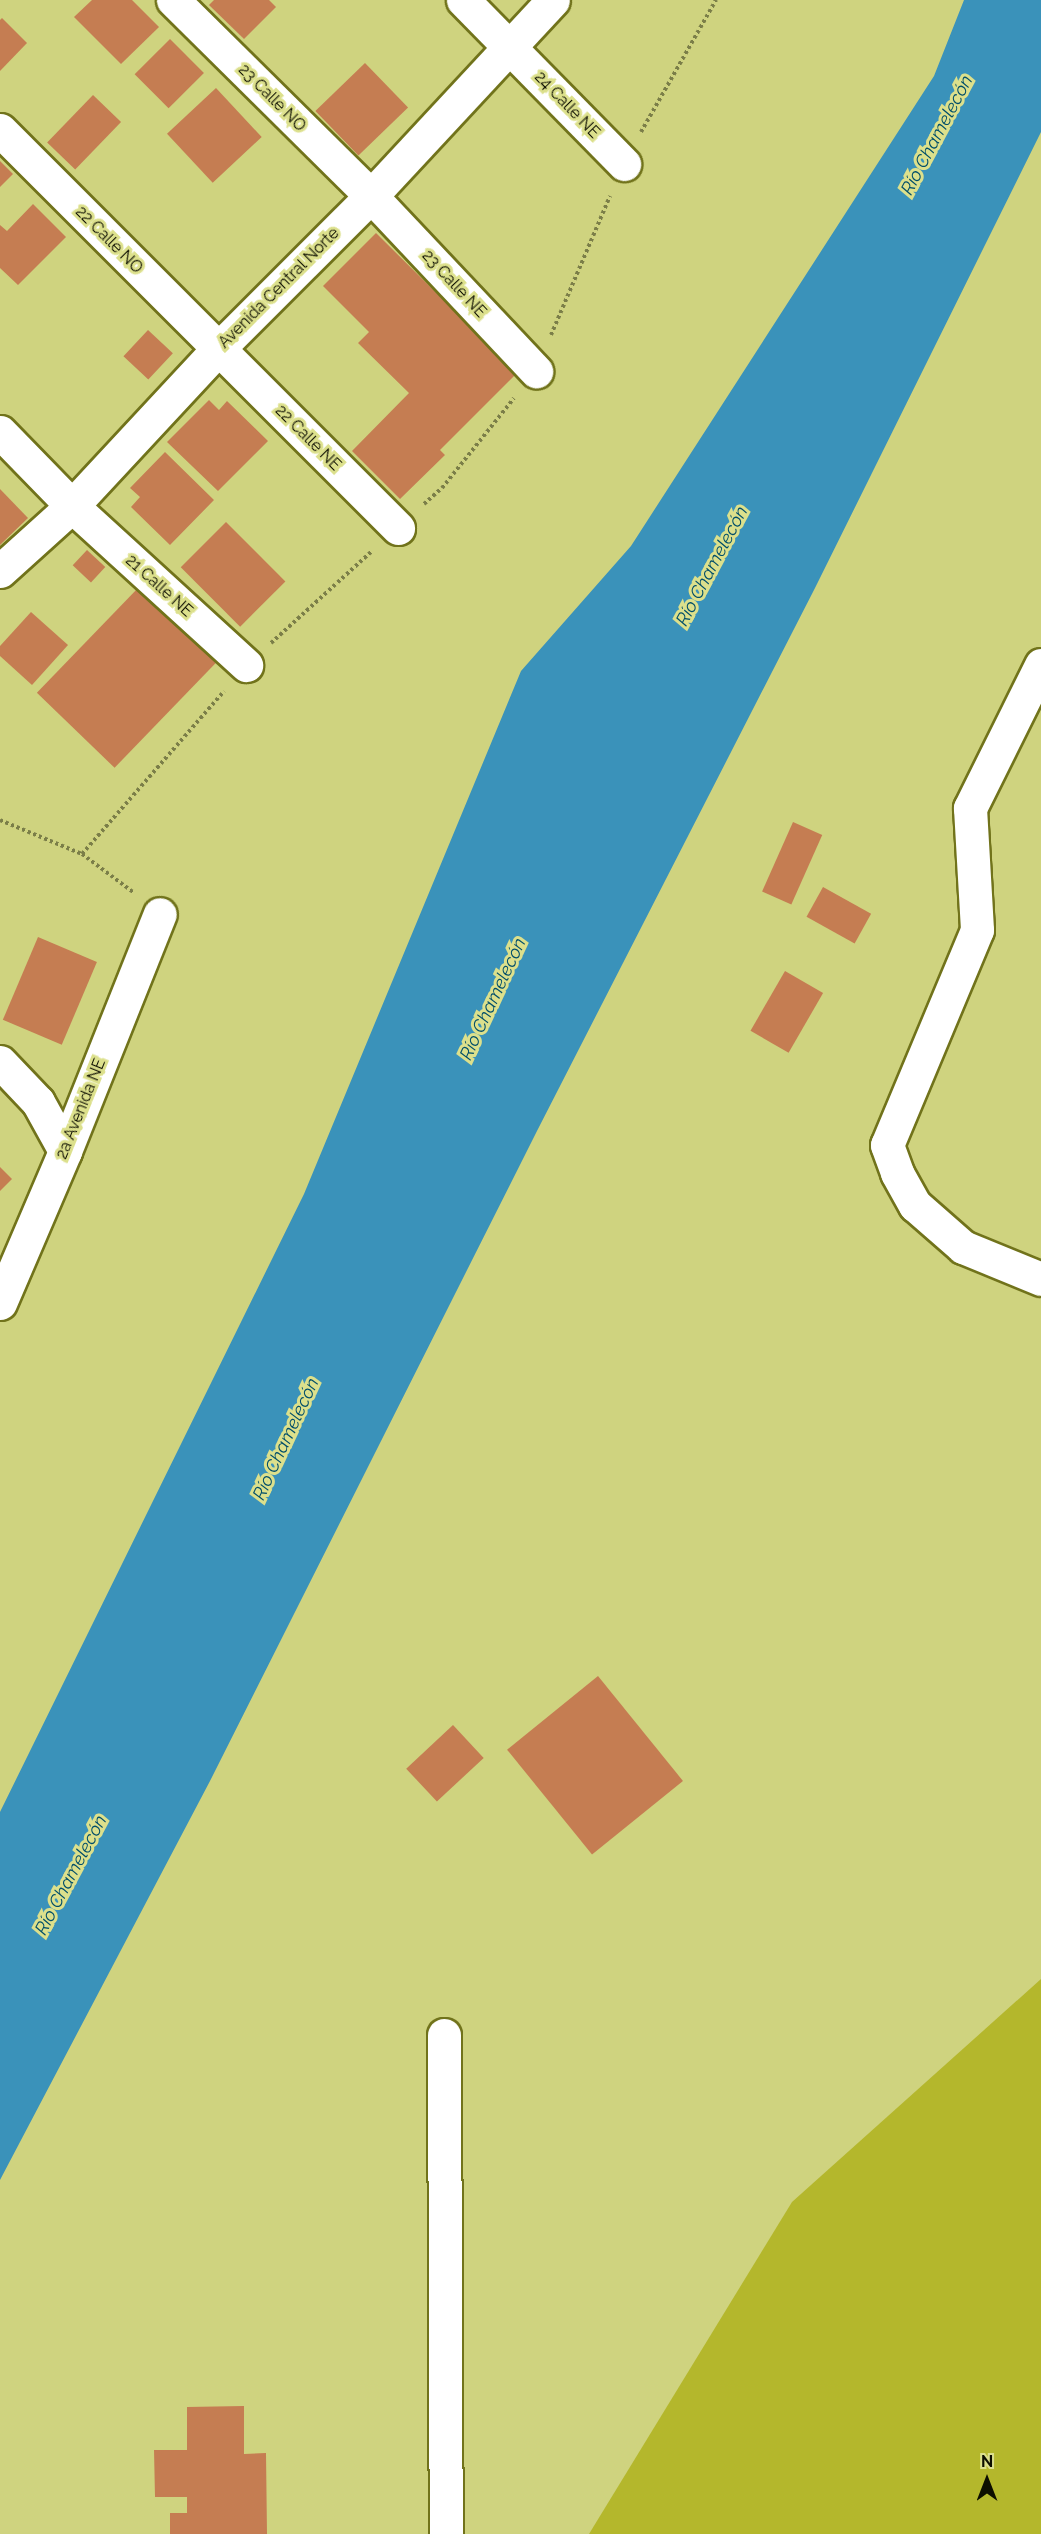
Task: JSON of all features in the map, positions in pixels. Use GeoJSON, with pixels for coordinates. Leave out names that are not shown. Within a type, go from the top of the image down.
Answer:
{"type":"FeatureCollection","features":[{"type":"Feature","properties":{"kind":"street","name":"23 Calle NO"},"geometry":{"type":"LineString","coordinates":[[173,0],[371,196]]}},
{"type":"Feature","properties":{"kind":"street","name":"24 Calle NE"},"geometry":{"type":"LineString","coordinates":[[463,0],[624,164]]}},
{"type":"Feature","properties":{"kind":"street","name":"Avenida Central Norte"},"geometry":{"type":"LineString","coordinates":[[0,571],[72,506],[218,349],[371,196],[553,0]]}},
{"type":"Feature","properties":{"kind":"street","name":"22 Calle NO"},"geometry":{"type":"LineString","coordinates":[[0,130],[218,349]]}},
{"type":"Feature","properties":{"kind":"street","name":"23 Calle NE"},"geometry":{"type":"LineString","coordinates":[[371,196],[536,371]]}},
{"type":"Feature","properties":{"kind":"street","name":"22 Calle NE"},"geometry":{"type":"LineString","coordinates":[[218,349],[398,528]]}},
{"type":"Feature","properties":{"kind":"street","name":"21 Calle NE"},"geometry":{"type":"LineString","coordinates":[[0,432],[72,506],[246,665]]}},
{"type":"Feature","properties":{"kind":"street"},"geometry":{"type":"LineString","coordinates":[[1041,666],[970,808],[977,930],[887,1145],[897,1173],[915,1204],[963,1247],[1041,1279]]}},
{"type":"Feature","properties":{"kind":"street","name":"2a Avenida NE"},"geometry":{"type":"LineString","coordinates":[[0,1303],[65,1151],[160,914]]}},
{"type":"Feature","properties":{"kind":"street"},"geometry":{"type":"LineString","coordinates":[[0,1062],[38,1102],[65,1151]]}},
{"type":"Feature","properties":{"kind":"street"},"geometry":{"type":"LineString","coordinates":[[444,2035],[446,2534]]}},
{"type":"Feature","properties":{"kind":"path"},"geometry":{"type":"LineString","coordinates":[[82,854],[246,665],[442,488],[536,371],[624,164],[716,0]]}},
{"type":"Feature","properties":{"kind":"path"},"geometry":{"type":"LineString","coordinates":[[0,820],[82,854],[160,914]]}},
{"type":"Feature","properties":{"kind":"shaded area"},"geometry":{"type":"Polygon","coordinates":[[[1041,1979],[1041,2534],[589,2534],[792,2202],[1041,1979]]]}},
{"type":"Feature","properties":{"kind":"water","name":"Río Chamelecón"},"geometry":{"type":"Polygon","coordinates":[[[964,0],[1041,0],[1041,132],[815,588],[538,1129],[210,1781],[0,2180],[0,1812],[304,1194],[521,671],[631,546],[934,76],[964,0]]]}},
{"type":"Feature","properties":{"kind":"building"},"geometry":{"type":"Polygon","coordinates":[[[92,0],[132,0],[159,27],[121,64],[74,17],[92,0]]]}},
{"type":"Feature","properties":{"kind":"building"},"geometry":{"type":"Polygon","coordinates":[[[214,0],[269,0],[276,7],[244,39],[209,5],[214,0]]]}},
{"type":"Feature","properties":{"kind":"building"},"geometry":{"type":"Polygon","coordinates":[[[2,18],[27,43],[0,71],[0,20],[2,18]]]}},
{"type":"Feature","properties":{"kind":"building"},"geometry":{"type":"Polygon","coordinates":[[[170,39],[204,73],[169,108],[135,74],[170,39]]]}},
{"type":"Feature","properties":{"kind":"building"},"geometry":{"type":"Polygon","coordinates":[[[365,63],[408,108],[358,156],[315,111],[365,63]]]}},
{"type":"Feature","properties":{"kind":"building"},"geometry":{"type":"Polygon","coordinates":[[[216,88],[262,137],[213,183],[167,134],[216,88]]]}},
{"type":"Feature","properties":{"kind":"building"},"geometry":{"type":"Polygon","coordinates":[[[93,95],[121,122],[75,170],[47,142],[93,95]]]}},
{"type":"Feature","properties":{"kind":"building"},"geometry":{"type":"Polygon","coordinates":[[[0,161],[13,174],[0,187],[0,161]]]}},
{"type":"Feature","properties":{"kind":"building"},"geometry":{"type":"Polygon","coordinates":[[[33,204],[66,237],[18,285],[0,268],[0,225],[7,231],[33,204]]]}},
{"type":"Feature","properties":{"kind":"building"},"geometry":{"type":"Polygon","coordinates":[[[376,233],[517,373],[440,450],[445,455],[400,499],[352,451],[409,393],[358,343],[369,332],[323,286],[376,233]]]}},
{"type":"Feature","properties":{"kind":"building"},"geometry":{"type":"Polygon","coordinates":[[[148,330],[173,353],[148,380],[123,356],[148,330]]]}},
{"type":"Feature","properties":{"kind":"building"},"geometry":{"type":"Polygon","coordinates":[[[209,400],[219,410],[227,401],[268,441],[218,491],[167,442],[209,400]]]}},
{"type":"Feature","properties":{"kind":"building"},"geometry":{"type":"Polygon","coordinates":[[[165,452],[214,500],[170,545],[131,507],[140,497],[130,488],[165,452]]]}},
{"type":"Feature","properties":{"kind":"building"},"geometry":{"type":"Polygon","coordinates":[[[0,489],[28,518],[0,545],[0,489]]]}},
{"type":"Feature","properties":{"kind":"building"},"geometry":{"type":"Polygon","coordinates":[[[226,522],[285,581],[240,627],[181,567],[226,522]]]}},
{"type":"Feature","properties":{"kind":"building"},"geometry":{"type":"Polygon","coordinates":[[[87,550],[105,567],[91,582],[73,565],[87,550]]]}},
{"type":"Feature","properties":{"kind":"building"},"geometry":{"type":"Polygon","coordinates":[[[139,587],[217,662],[115,768],[37,693],[139,587]]]}},
{"type":"Feature","properties":{"kind":"building"},"geometry":{"type":"Polygon","coordinates":[[[31,612],[68,645],[32,685],[0,656],[0,646],[31,612]]]}},
{"type":"Feature","properties":{"kind":"building"},"geometry":{"type":"Polygon","coordinates":[[[793,822],[822,835],[791,904],[762,891],[793,822]]]}},
{"type":"Feature","properties":{"kind":"building"},"geometry":{"type":"Polygon","coordinates":[[[823,887],[871,914],[855,943],[807,917],[823,887]]]}},
{"type":"Feature","properties":{"kind":"building"},"geometry":{"type":"Polygon","coordinates":[[[38,937],[97,962],[62,1045],[3,1020],[38,937]]]}},
{"type":"Feature","properties":{"kind":"building"},"geometry":{"type":"Polygon","coordinates":[[[785,971],[823,993],[789,1053],[751,1031],[785,971]]]}},
{"type":"Feature","properties":{"kind":"building"},"geometry":{"type":"Polygon","coordinates":[[[0,1167],[12,1179],[0,1191],[0,1167]]]}},
{"type":"Feature","properties":{"kind":"building"},"geometry":{"type":"Polygon","coordinates":[[[598,1676],[683,1781],[592,1855],[507,1750],[598,1676]]]}},
{"type":"Feature","properties":{"kind":"building"},"geometry":{"type":"Polygon","coordinates":[[[453,1725],[484,1758],[437,1802],[406,1769],[453,1725]]]}},
{"type":"Feature","properties":{"kind":"building"},"geometry":{"type":"Polygon","coordinates":[[[244,2406],[244,2454],[266,2453],[267,2534],[170,2534],[170,2513],[187,2513],[187,2497],[155,2497],[154,2450],[187,2450],[187,2407],[244,2406]]]}}]}
